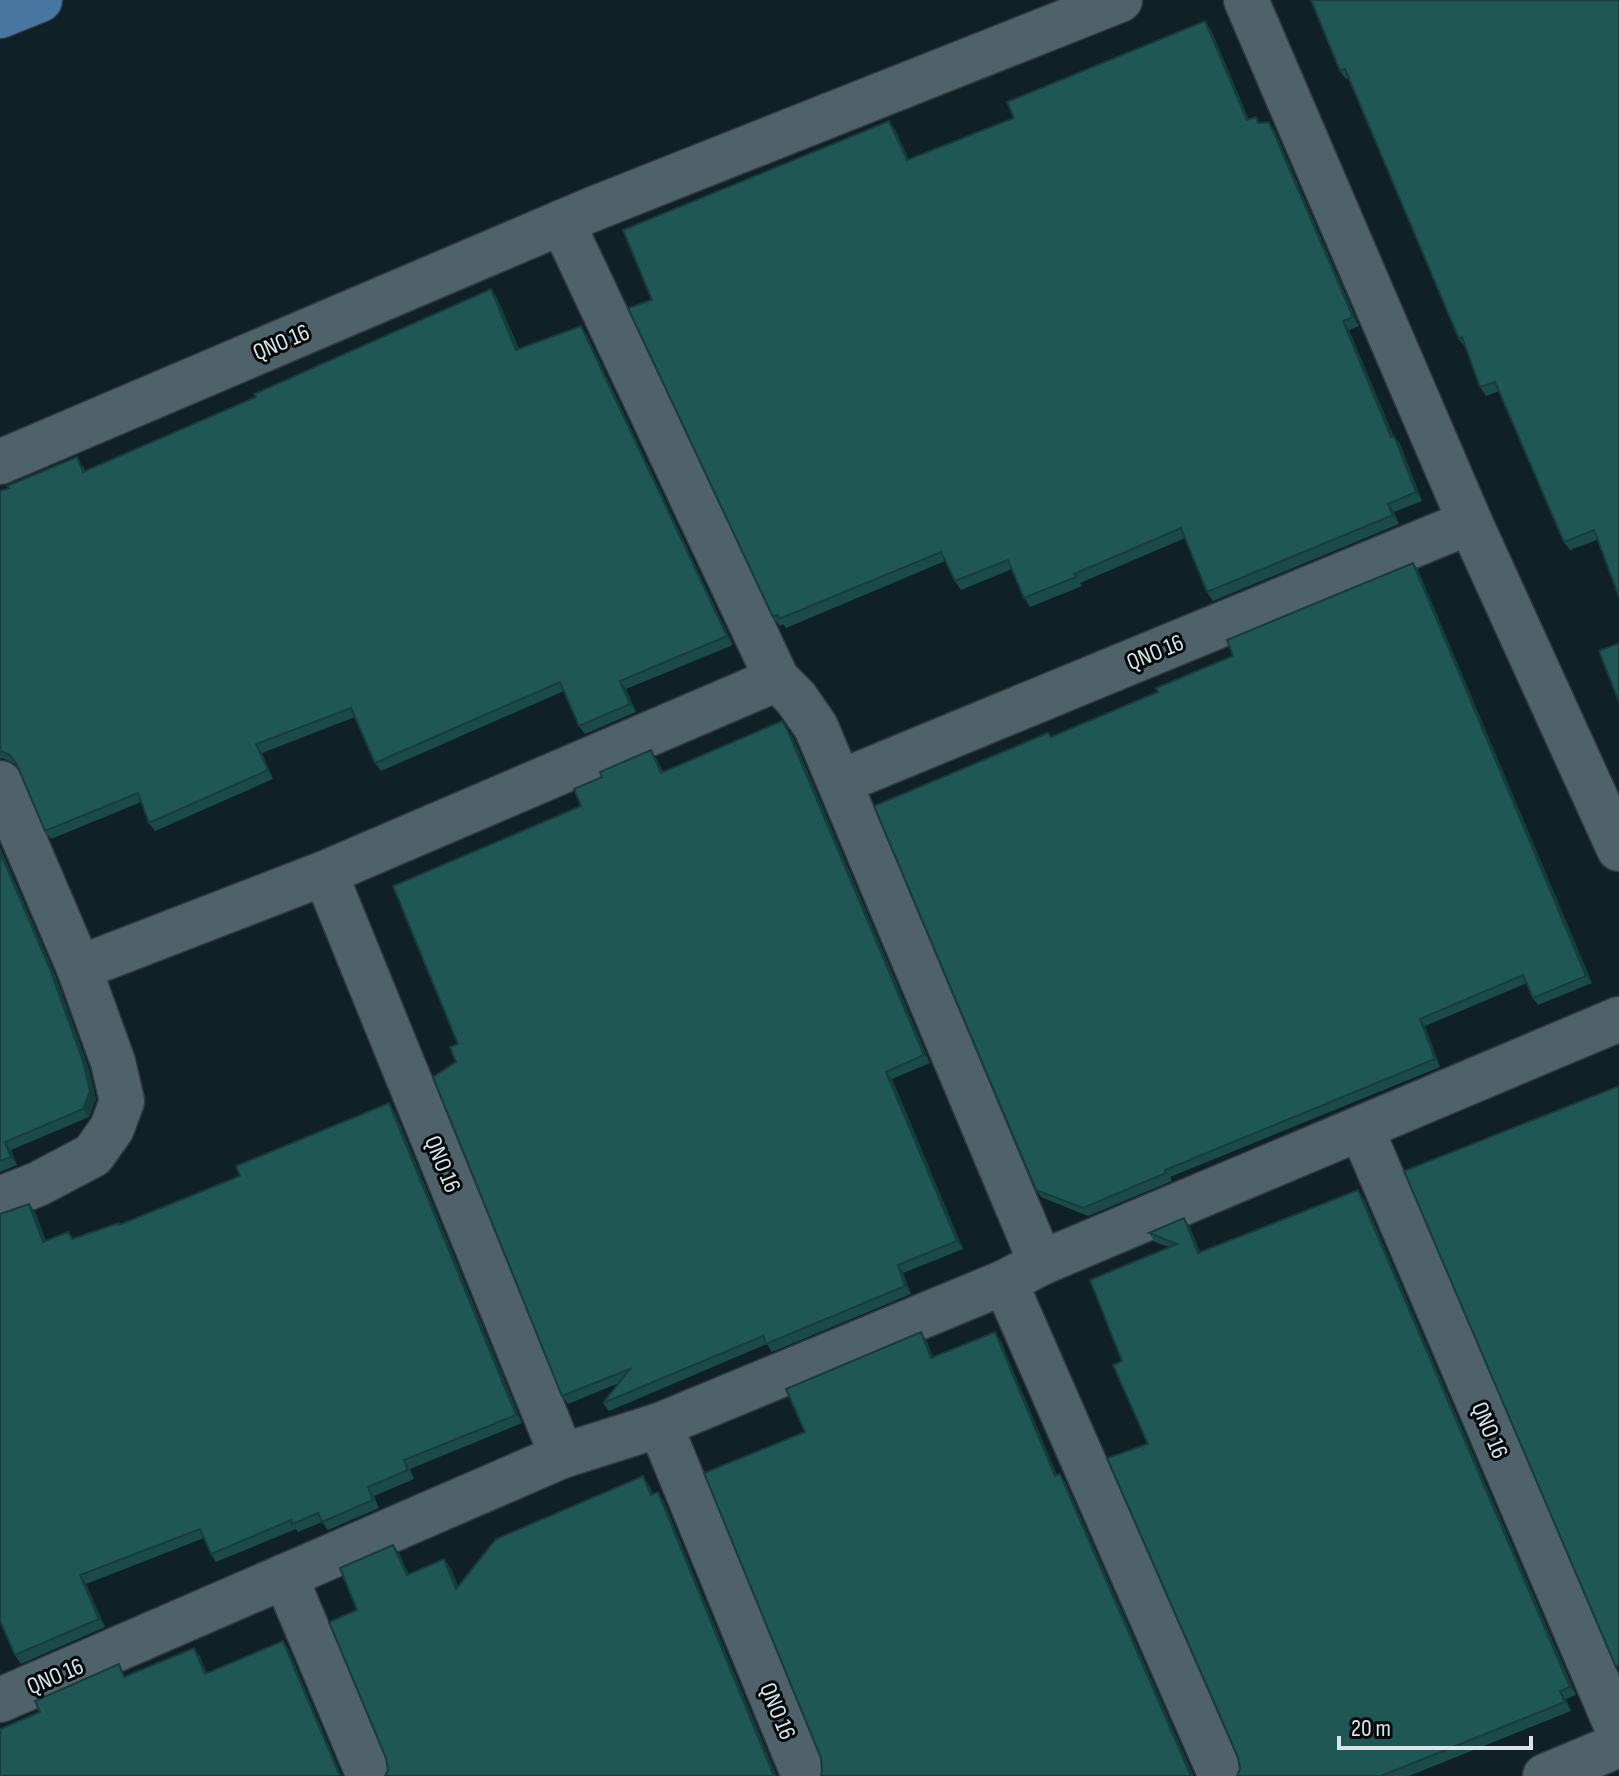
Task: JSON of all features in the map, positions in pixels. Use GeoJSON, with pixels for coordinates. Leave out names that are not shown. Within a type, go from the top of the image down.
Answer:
{"type":"FeatureCollection","features":[{"type":"Feature","properties":{"kind":"main road"},"geometry":{"type":"LineString","coordinates":[[0,16],[40,0]]}},
{"type":"Feature","properties":{"kind":"street","name":"QNO 16"},"geometry":{"type":"LineString","coordinates":[[0,462],[562,222],[1120,0]]}},
{"type":"Feature","properties":{"kind":"street"},"geometry":{"type":"LineString","coordinates":[[1246,0],[1470,522],[1619,849]]}},
{"type":"Feature","properties":{"kind":"street"},"geometry":{"type":"LineString","coordinates":[[562,222],[777,679],[796,698],[816,727],[840,782],[1023,1273],[1221,1776]]}},
{"type":"Feature","properties":{"kind":"street","name":"QNO 16"},"geometry":{"type":"LineString","coordinates":[[840,782],[1470,522]]}},
{"type":"Feature","properties":{"kind":"street"},"geometry":{"type":"LineString","coordinates":[[79,968],[325,873],[777,679]]}},
{"type":"Feature","properties":{"kind":"street"},"geometry":{"type":"LineString","coordinates":[[0,783],[79,968],[113,1062],[122,1101],[112,1128],[93,1155],[38,1184],[0,1199]]}},
{"type":"Feature","properties":{"kind":"street","name":"QNO 16"},"geometry":{"type":"LineString","coordinates":[[325,873],[562,1456]]}},
{"type":"Feature","properties":{"kind":"street","name":"QNO 16"},"geometry":{"type":"LineString","coordinates":[[0,1700],[562,1456],[660,1425],[1619,1019]]}},
{"type":"Feature","properties":{"kind":"street","name":"QNO 16"},"geometry":{"type":"LineString","coordinates":[[1361,1128],[1619,1732]]}},
{"type":"Feature","properties":{"kind":"street","name":"QNO 16"},"geometry":{"type":"LineString","coordinates":[[660,1425],[804,1776]]}},
{"type":"Feature","properties":{"kind":"street"},"geometry":{"type":"LineString","coordinates":[[285,1576],[369,1776]]}},
{"type":"Feature","properties":{"kind":"street"},"geometry":{"type":"LineString","coordinates":[[1545,1776],[1619,1745]]}},
{"type":"Feature","properties":{"kind":"building"},"geometry":{"type":"Polygon","coordinates":[[[1311,0],[1619,0],[1619,597],[1594,530],[1564,542],[1495,382],[1480,387],[1462,337],[1459,339],[1345,69],[1340,71],[1311,0]]]}},
{"type":"Feature","properties":{"kind":"building"},"geometry":{"type":"Polygon","coordinates":[[[1205,21],[1247,120],[1256,117],[1258,123],[1269,122],[1353,317],[1343,321],[1416,492],[1388,504],[1393,515],[1207,592],[1181,528],[1024,598],[1008,560],[955,581],[941,552],[779,619],[778,615],[773,617],[628,308],[652,300],[623,230],[889,121],[907,160],[1014,118],[1007,102],[1205,21]]]}},
{"type":"Feature","properties":{"kind":"building"},"geometry":{"type":"Polygon","coordinates":[[[491,289],[516,350],[581,326],[727,636],[620,681],[630,704],[579,726],[560,682],[375,763],[351,708],[256,744],[268,770],[149,823],[138,793],[45,831],[17,765],[10,755],[0,751],[0,491],[77,457],[83,472],[491,289]]]}},
{"type":"Feature","properties":{"kind":"building"},"geometry":{"type":"Polygon","coordinates":[[[1413,563],[1586,976],[1533,998],[1523,975],[1420,1019],[1435,1059],[1165,1170],[1166,1173],[1083,1208],[1036,1190],[874,806],[1048,733],[1051,737],[1158,692],[1156,688],[1233,656],[1227,640],[1413,563]]]}},
{"type":"Feature","properties":{"kind":"building"},"geometry":{"type":"Polygon","coordinates":[[[1619,643],[1619,702],[1599,651],[1619,643]]]}},
{"type":"Feature","properties":{"kind":"building"},"geometry":{"type":"Polygon","coordinates":[[[782,721],[924,1055],[886,1072],[957,1241],[898,1265],[905,1286],[766,1344],[763,1336],[603,1403],[630,1369],[562,1396],[433,1077],[456,1062],[450,1047],[458,1044],[393,886],[581,806],[574,789],[602,777],[600,772],[651,750],[661,773],[782,721]]]}},
{"type":"Feature","properties":{"kind":"building"},"geometry":{"type":"Polygon","coordinates":[[[0,852],[50,969],[83,1061],[90,1091],[83,1109],[5,1142],[11,1157],[0,1161],[0,852]]]}},
{"type":"Feature","properties":{"kind":"building"},"geometry":{"type":"Polygon","coordinates":[[[1619,1086],[1619,1665],[1616,1667],[1404,1171],[1619,1086]]]}},
{"type":"Feature","properties":{"kind":"building"},"geometry":{"type":"Polygon","coordinates":[[[389,1103],[516,1415],[404,1460],[408,1470],[368,1487],[373,1500],[322,1522],[318,1513],[292,1524],[291,1520],[211,1554],[200,1529],[80,1575],[99,1619],[15,1655],[0,1621],[0,1214],[29,1204],[43,1242],[68,1232],[72,1239],[119,1225],[240,1176],[236,1166],[389,1103]]]}},
{"type":"Feature","properties":{"kind":"building"},"geometry":{"type":"Polygon","coordinates":[[[1358,1190],[1570,1687],[1560,1691],[1565,1702],[1381,1776],[1237,1776],[1240,1769],[1238,1757],[1107,1458],[1148,1444],[1113,1365],[1122,1361],[1090,1280],[1177,1244],[1149,1233],[1184,1218],[1198,1253],[1358,1190]]]}},
{"type":"Feature","properties":{"kind":"building"},"geometry":{"type":"Polygon","coordinates":[[[921,1332],[931,1358],[995,1332],[1055,1476],[1060,1474],[1191,1776],[821,1776],[821,1758],[704,1473],[805,1432],[786,1389],[921,1332]]]}},
{"type":"Feature","properties":{"kind":"building"},"geometry":{"type":"Polygon","coordinates":[[[643,1476],[651,1495],[658,1492],[774,1776],[385,1776],[388,1770],[386,1758],[329,1622],[357,1610],[340,1568],[393,1545],[407,1575],[444,1559],[456,1589],[496,1539],[643,1476]]]}},
{"type":"Feature","properties":{"kind":"building"},"geometry":{"type":"Polygon","coordinates":[[[283,1641],[340,1776],[0,1776],[0,1729],[40,1712],[35,1701],[119,1664],[124,1677],[194,1648],[205,1674],[283,1641]]]}}]}
